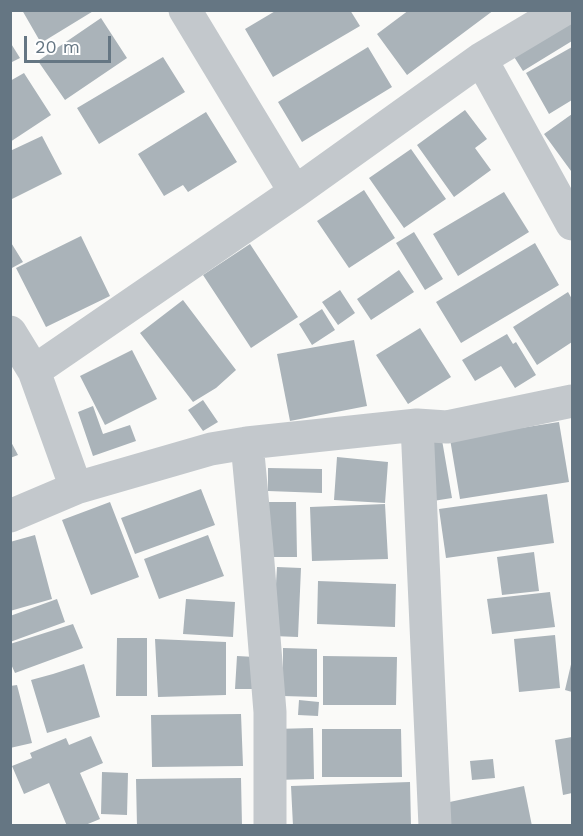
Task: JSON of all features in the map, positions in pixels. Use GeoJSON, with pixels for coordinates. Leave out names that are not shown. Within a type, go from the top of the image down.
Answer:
{"type":"FeatureCollection","features":[{"type":"Feature","properties":{"kind":"street"},"geometry":{"type":"LineString","coordinates":[[185,10],[295,192]]}},
{"type":"Feature","properties":{"kind":"street"},"geometry":{"type":"LineString","coordinates":[[34,371],[295,192],[546,15]]}},
{"type":"Feature","properties":{"kind":"street"},"geometry":{"type":"LineString","coordinates":[[481,59],[573,224]]}},
{"type":"Feature","properties":{"kind":"street"},"geometry":{"type":"LineString","coordinates":[[10,332],[34,371],[76,488]]}},
{"type":"Feature","properties":{"kind":"street"},"geometry":{"type":"LineString","coordinates":[[10,516],[76,488],[212,449],[247,443],[417,425],[447,427],[573,401]]}},
{"type":"Feature","properties":{"kind":"street"},"geometry":{"type":"LineString","coordinates":[[417,425],[435,825]]}},
{"type":"Feature","properties":{"kind":"street"},"geometry":{"type":"LineString","coordinates":[[247,443],[270,712],[270,825]]}},
{"type":"Feature","properties":{"kind":"building"},"geometry":{"type":"Polygon","coordinates":[[[22,10],[95,10],[41,43],[22,10]]]}},
{"type":"Feature","properties":{"kind":"building"},"geometry":{"type":"Polygon","coordinates":[[[277,10],[350,10],[360,26],[273,77],[245,29],[277,10]]]}},
{"type":"Feature","properties":{"kind":"building"},"geometry":{"type":"Polygon","coordinates":[[[409,10],[494,10],[407,75],[377,34],[409,10]]]}},
{"type":"Feature","properties":{"kind":"building"},"geometry":{"type":"Polygon","coordinates":[[[572,15],[572,41],[523,71],[511,52],[572,15]]]}},
{"type":"Feature","properties":{"kind":"building"},"geometry":{"type":"Polygon","coordinates":[[[101,18],[127,58],[65,100],[38,61],[101,18]]]}},
{"type":"Feature","properties":{"kind":"building"},"geometry":{"type":"Polygon","coordinates":[[[10,42],[20,58],[10,63],[10,42]]]}},
{"type":"Feature","properties":{"kind":"building"},"geometry":{"type":"Polygon","coordinates":[[[368,47],[392,87],[302,142],[278,102],[368,47]]]}},
{"type":"Feature","properties":{"kind":"building"},"geometry":{"type":"Polygon","coordinates":[[[572,47],[572,100],[549,114],[526,73],[572,47]]]}},
{"type":"Feature","properties":{"kind":"building"},"geometry":{"type":"Polygon","coordinates":[[[163,57],[185,92],[99,144],[77,108],[163,57]]]}},
{"type":"Feature","properties":{"kind":"building"},"geometry":{"type":"Polygon","coordinates":[[[24,73],[51,115],[10,142],[10,81],[24,73]]]}},
{"type":"Feature","properties":{"kind":"building"},"geometry":{"type":"Polygon","coordinates":[[[465,110],[487,139],[475,148],[491,170],[454,197],[417,145],[465,110]]]}},
{"type":"Feature","properties":{"kind":"building"},"geometry":{"type":"Polygon","coordinates":[[[206,112],[237,162],[188,192],[183,185],[164,196],[138,154],[206,112]]]}},
{"type":"Feature","properties":{"kind":"building"},"geometry":{"type":"Polygon","coordinates":[[[572,114],[572,170],[571,171],[544,134],[572,114]]]}},
{"type":"Feature","properties":{"kind":"building"},"geometry":{"type":"Polygon","coordinates":[[[42,136],[62,174],[10,200],[10,151],[42,136]]]}},
{"type":"Feature","properties":{"kind":"building"},"geometry":{"type":"Polygon","coordinates":[[[411,149],[446,199],[404,228],[369,178],[411,149]]]}},
{"type":"Feature","properties":{"kind":"building"},"geometry":{"type":"Polygon","coordinates":[[[364,190],[395,238],[349,268],[317,221],[364,190]]]}},
{"type":"Feature","properties":{"kind":"building"},"geometry":{"type":"Polygon","coordinates":[[[504,192],[529,232],[458,276],[433,234],[504,192]]]}},
{"type":"Feature","properties":{"kind":"building"},"geometry":{"type":"Polygon","coordinates":[[[414,232],[443,279],[425,290],[396,243],[414,232]]]}},
{"type":"Feature","properties":{"kind":"building"},"geometry":{"type":"Polygon","coordinates":[[[81,236],[110,296],[46,327],[16,268],[81,236]]]}},
{"type":"Feature","properties":{"kind":"building"},"geometry":{"type":"Polygon","coordinates":[[[10,241],[23,262],[10,269],[10,241]]]}},
{"type":"Feature","properties":{"kind":"building"},"geometry":{"type":"Polygon","coordinates":[[[535,243],[559,285],[461,343],[436,302],[535,243]]]}},
{"type":"Feature","properties":{"kind":"building"},"geometry":{"type":"Polygon","coordinates":[[[250,244],[298,317],[251,348],[203,275],[250,244]]]}},
{"type":"Feature","properties":{"kind":"building"},"geometry":{"type":"Polygon","coordinates":[[[399,270],[414,292],[371,320],[357,299],[399,270]]]}},
{"type":"Feature","properties":{"kind":"building"},"geometry":{"type":"Polygon","coordinates":[[[340,290],[355,313],[338,325],[322,302],[340,290]]]}},
{"type":"Feature","properties":{"kind":"building"},"geometry":{"type":"Polygon","coordinates":[[[568,292],[572,299],[572,342],[537,365],[513,327],[568,292]]]}},
{"type":"Feature","properties":{"kind":"building"},"geometry":{"type":"Polygon","coordinates":[[[183,300],[236,370],[216,388],[193,402],[140,333],[183,300]]]}},
{"type":"Feature","properties":{"kind":"building"},"geometry":{"type":"Polygon","coordinates":[[[322,309],[335,330],[312,345],[299,324],[322,309]]]}},
{"type":"Feature","properties":{"kind":"building"},"geometry":{"type":"Polygon","coordinates":[[[420,328],[451,377],[408,404],[376,355],[420,328]]]}},
{"type":"Feature","properties":{"kind":"building"},"geometry":{"type":"Polygon","coordinates":[[[507,334],[513,344],[516,342],[536,375],[515,388],[501,366],[475,381],[462,360],[507,334]]]}},
{"type":"Feature","properties":{"kind":"building"},"geometry":{"type":"Polygon","coordinates":[[[354,340],[367,406],[290,421],[277,354],[354,340]]]}},
{"type":"Feature","properties":{"kind":"building"},"geometry":{"type":"Polygon","coordinates":[[[132,350],[157,399],[105,425],[80,376],[132,350]]]}},
{"type":"Feature","properties":{"kind":"building"},"geometry":{"type":"Polygon","coordinates":[[[203,400],[218,422],[203,431],[188,410],[203,400]]]}},
{"type":"Feature","properties":{"kind":"building"},"geometry":{"type":"Polygon","coordinates":[[[93,406],[103,434],[130,425],[136,441],[93,456],[78,412],[93,406]]]}},
{"type":"Feature","properties":{"kind":"building"},"geometry":{"type":"Polygon","coordinates":[[[559,422],[569,482],[460,499],[450,439],[559,422]]]}},
{"type":"Feature","properties":{"kind":"building"},"geometry":{"type":"Polygon","coordinates":[[[10,440],[18,455],[10,458],[10,440]]]}},
{"type":"Feature","properties":{"kind":"building"},"geometry":{"type":"Polygon","coordinates":[[[442,440],[452,498],[433,501],[423,443],[442,440]]]}},
{"type":"Feature","properties":{"kind":"building"},"geometry":{"type":"Polygon","coordinates":[[[337,457],[388,462],[385,503],[334,500],[337,457]]]}},
{"type":"Feature","properties":{"kind":"building"},"geometry":{"type":"Polygon","coordinates":[[[268,468],[322,469],[322,493],[268,491],[268,468]]]}},
{"type":"Feature","properties":{"kind":"building"},"geometry":{"type":"Polygon","coordinates":[[[201,489],[215,525],[135,554],[121,518],[201,489]]]}},
{"type":"Feature","properties":{"kind":"building"},"geometry":{"type":"Polygon","coordinates":[[[547,494],[554,543],[446,558],[439,509],[547,494]]]}},
{"type":"Feature","properties":{"kind":"building"},"geometry":{"type":"Polygon","coordinates":[[[110,502],[139,577],[91,595],[62,520],[110,502]]]}},
{"type":"Feature","properties":{"kind":"building"},"geometry":{"type":"Polygon","coordinates":[[[267,502],[296,502],[297,557],[268,557],[267,502]]]}},
{"type":"Feature","properties":{"kind":"building"},"geometry":{"type":"Polygon","coordinates":[[[385,504],[388,559],[312,561],[310,507],[385,504]]]}},
{"type":"Feature","properties":{"kind":"building"},"geometry":{"type":"Polygon","coordinates":[[[35,535],[52,599],[10,611],[10,542],[35,535]]]}},
{"type":"Feature","properties":{"kind":"building"},"geometry":{"type":"Polygon","coordinates":[[[208,535],[224,576],[159,599],[144,559],[208,535]]]}},
{"type":"Feature","properties":{"kind":"building"},"geometry":{"type":"Polygon","coordinates":[[[534,552],[539,591],[502,595],[497,557],[534,552]]]}},
{"type":"Feature","properties":{"kind":"building"},"geometry":{"type":"Polygon","coordinates":[[[277,567],[301,568],[298,637],[273,636],[277,567]]]}},
{"type":"Feature","properties":{"kind":"building"},"geometry":{"type":"Polygon","coordinates":[[[318,581],[396,584],[395,627],[317,624],[318,581]]]}},
{"type":"Feature","properties":{"kind":"building"},"geometry":{"type":"Polygon","coordinates":[[[550,592],[555,627],[492,634],[487,599],[550,592]]]}},
{"type":"Feature","properties":{"kind":"building"},"geometry":{"type":"Polygon","coordinates":[[[57,599],[65,622],[10,642],[10,616],[57,599]]]}},
{"type":"Feature","properties":{"kind":"building"},"geometry":{"type":"Polygon","coordinates":[[[186,599],[235,602],[233,637],[183,634],[186,599]]]}},
{"type":"Feature","properties":{"kind":"building"},"geometry":{"type":"Polygon","coordinates":[[[73,624],[83,648],[15,673],[10,662],[10,644],[73,624]]]}},
{"type":"Feature","properties":{"kind":"building"},"geometry":{"type":"Polygon","coordinates":[[[555,635],[560,688],[519,692],[514,639],[555,635]]]}},
{"type":"Feature","properties":{"kind":"building"},"geometry":{"type":"Polygon","coordinates":[[[117,638],[147,638],[147,696],[116,696],[117,638]]]}},
{"type":"Feature","properties":{"kind":"building"},"geometry":{"type":"Polygon","coordinates":[[[155,639],[226,642],[226,695],[158,697],[155,639]]]}},
{"type":"Feature","properties":{"kind":"building"},"geometry":{"type":"Polygon","coordinates":[[[283,648],[317,649],[317,697],[283,696],[283,648]]]}},
{"type":"Feature","properties":{"kind":"building"},"geometry":{"type":"Polygon","coordinates":[[[237,656],[255,657],[254,689],[235,689],[237,656]]]}},
{"type":"Feature","properties":{"kind":"building"},"geometry":{"type":"Polygon","coordinates":[[[323,656],[397,657],[396,705],[323,705],[323,656]]]}},
{"type":"Feature","properties":{"kind":"building"},"geometry":{"type":"Polygon","coordinates":[[[572,660],[572,692],[565,690],[572,660]]]}},
{"type":"Feature","properties":{"kind":"building"},"geometry":{"type":"Polygon","coordinates":[[[84,664],[100,717],[47,733],[31,680],[84,664]]]}},
{"type":"Feature","properties":{"kind":"building"},"geometry":{"type":"Polygon","coordinates":[[[17,685],[32,743],[10,748],[10,686],[17,685]]]}},
{"type":"Feature","properties":{"kind":"building"},"geometry":{"type":"Polygon","coordinates":[[[299,700],[319,702],[318,716],[298,715],[299,700]]]}},
{"type":"Feature","properties":{"kind":"building"},"geometry":{"type":"Polygon","coordinates":[[[241,714],[243,766],[152,767],[151,715],[241,714]]]}},
{"type":"Feature","properties":{"kind":"building"},"geometry":{"type":"Polygon","coordinates":[[[313,728],[314,779],[275,780],[274,729],[313,728]]]}},
{"type":"Feature","properties":{"kind":"building"},"geometry":{"type":"Polygon","coordinates":[[[322,729],[401,729],[402,777],[322,777],[322,729]]]}},
{"type":"Feature","properties":{"kind":"building"},"geometry":{"type":"Polygon","coordinates":[[[91,736],[103,763],[80,773],[100,819],[83,826],[67,826],[49,783],[24,794],[12,766],[32,758],[30,753],[66,738],[69,745],[91,736]]]}},
{"type":"Feature","properties":{"kind":"building"},"geometry":{"type":"Polygon","coordinates":[[[572,737],[572,793],[563,795],[555,740],[572,737]]]}},
{"type":"Feature","properties":{"kind":"building"},"geometry":{"type":"Polygon","coordinates":[[[493,759],[495,778],[472,780],[470,761],[493,759]]]}},
{"type":"Feature","properties":{"kind":"building"},"geometry":{"type":"Polygon","coordinates":[[[102,772],[128,773],[127,815],[101,814],[102,772]]]}},
{"type":"Feature","properties":{"kind":"building"},"geometry":{"type":"Polygon","coordinates":[[[241,778],[242,826],[137,826],[136,779],[241,778]]]}},
{"type":"Feature","properties":{"kind":"building"},"geometry":{"type":"Polygon","coordinates":[[[410,782],[411,826],[293,826],[291,786],[410,782]]]}},
{"type":"Feature","properties":{"kind":"building"},"geometry":{"type":"Polygon","coordinates":[[[524,786],[532,826],[449,826],[445,803],[524,786]]]}}]}
